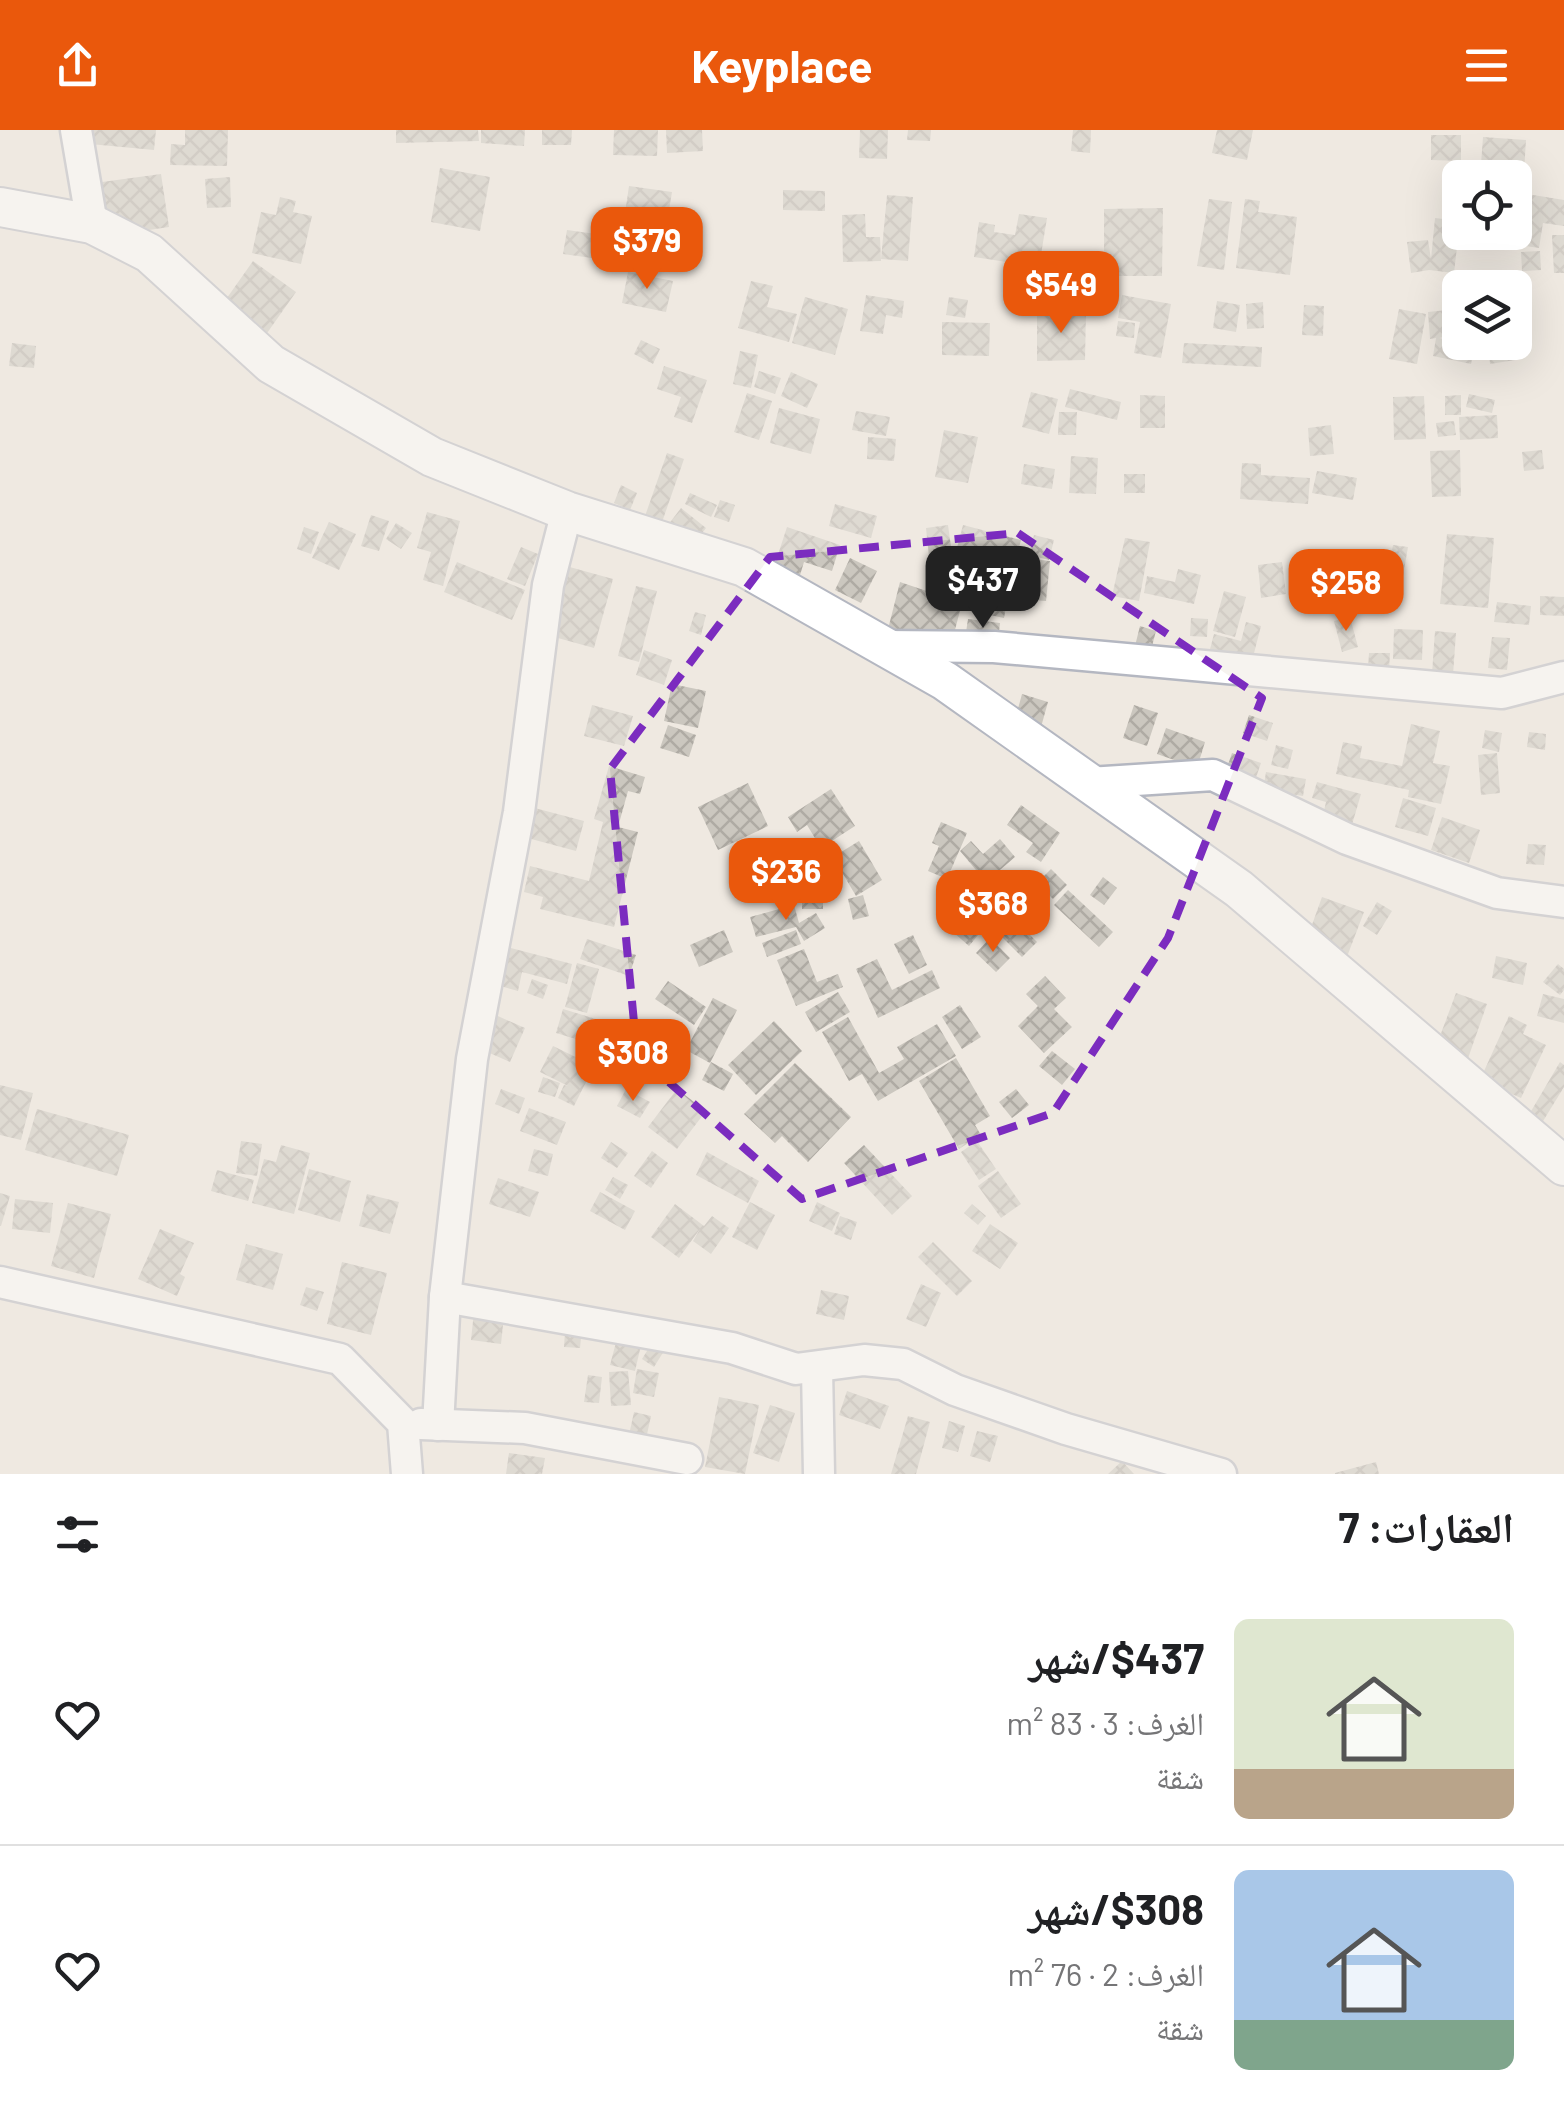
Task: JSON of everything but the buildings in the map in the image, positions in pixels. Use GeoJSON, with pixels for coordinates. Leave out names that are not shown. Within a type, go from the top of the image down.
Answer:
{"type":"FeatureCollection","features":[{"type":"Feature","properties":{"kind":"street"},"geometry":{"type":"LineString","coordinates":[[76,130],[92,224]]}},
{"type":"Feature","properties":{"kind":"street"},"geometry":{"type":"LineString","coordinates":[[0,207],[92,224],[149,252],[271,364],[432,457],[567,511],[744,567],[946,681],[1238,889],[1564,1166]]}},
{"type":"Feature","properties":{"kind":"street"},"geometry":{"type":"LineString","coordinates":[[438,1424],[445,1297],[472,1059],[519,812],[548,584],[567,511]]}},
{"type":"Feature","properties":{"kind":"street"},"geometry":{"type":"LineString","coordinates":[[884,646],[994,647],[1502,692],[1564,676]]}},
{"type":"Feature","properties":{"kind":"street"},"geometry":{"type":"LineString","coordinates":[[1090,783],[1213,776],[1347,839],[1497,893],[1564,902]]}},
{"type":"Feature","properties":{"kind":"street"},"geometry":{"type":"LineString","coordinates":[[0,1282],[340,1359],[403,1423],[407,1474]]}},
{"type":"Feature","properties":{"kind":"street"},"geometry":{"type":"LineString","coordinates":[[445,1297],[732,1348],[796,1370],[864,1360],[903,1364],[954,1390],[1206,1472]]}},
{"type":"Feature","properties":{"kind":"street"},"geometry":{"type":"LineString","coordinates":[[817,1368],[819,1474]]}},
{"type":"Feature","properties":{"kind":"street"},"geometry":{"type":"LineString","coordinates":[[403,1423],[526,1428],[687,1458]]}},
{"type":"Feature","properties":{"kind":"highlighted area"},"geometry":{"type":"Polygon","coordinates":[[[1018,533],[1262,698],[1168,938],[1053,1113],[802,1199],[637,1054],[610,769],[770,557],[1018,533]]]}}]}
